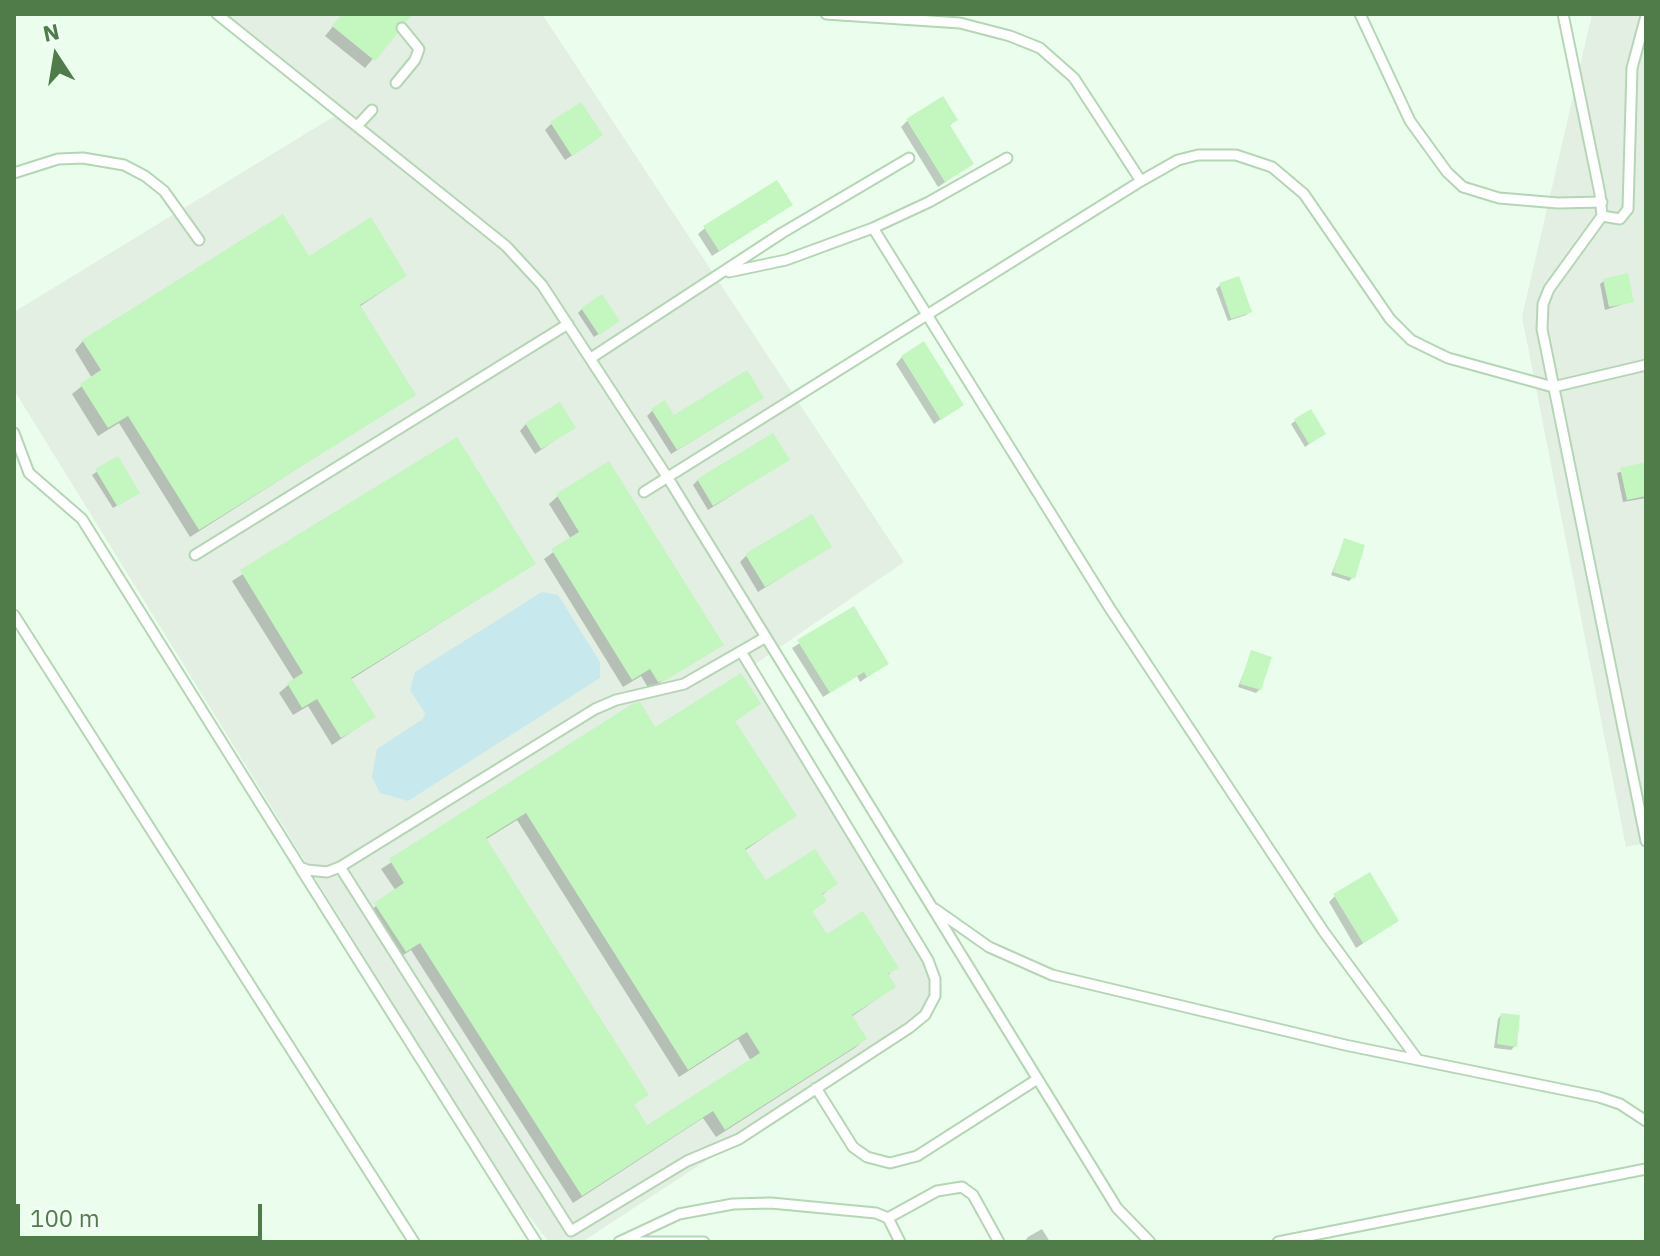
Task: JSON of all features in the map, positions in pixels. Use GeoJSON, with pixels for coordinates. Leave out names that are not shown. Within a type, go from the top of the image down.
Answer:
{"type":"FeatureCollection","features":[{"type":"Feature","properties":{"kind":"lane"},"geometry":{"type":"LineString","coordinates":[[217,14],[516,255],[568,324],[668,478],[926,902],[1122,1215],[1150,1242]]}},
{"type":"Feature","properties":{"kind":"lane"},"geometry":{"type":"LineString","coordinates":[[826,14],[960,23],[1010,36],[1040,48],[1074,78],[1141,181]]}},
{"type":"Feature","properties":{"kind":"lane"},"geometry":{"type":"LineString","coordinates":[[1360,14],[1410,121],[1447,172],[1463,187],[1499,198],[1558,203],[1602,202]]}},
{"type":"Feature","properties":{"kind":"lane"},"geometry":{"type":"LineString","coordinates":[[1563,14],[1602,202],[1602,216],[1554,282],[1543,304],[1542,329],[1646,841]]}},
{"type":"Feature","properties":{"kind":"lane"},"geometry":{"type":"LineString","coordinates":[[1602,216],[1620,219],[1628,209],[1632,68],[1646,16]]}},
{"type":"Feature","properties":{"kind":"lane"},"geometry":{"type":"LineString","coordinates":[[396,83],[415,60],[419,49],[402,28]]}},
{"type":"Feature","properties":{"kind":"lane"},"geometry":{"type":"LineString","coordinates":[[358,125],[372,110]]}},
{"type":"Feature","properties":{"kind":"lane"},"geometry":{"type":"LineString","coordinates":[[644,492],[1141,181],[1178,160],[1198,155],[1236,155],[1272,167],[1304,194],[1381,308],[1411,340],[1448,358],[1553,387],[1646,365]]}},
{"type":"Feature","properties":{"kind":"lane"},"geometry":{"type":"LineString","coordinates":[[14,173],[36,163],[69,158],[124,165],[164,191],[199,240]]}},
{"type":"Feature","properties":{"kind":"lane"},"geometry":{"type":"LineString","coordinates":[[591,358],[782,233],[909,158]]}},
{"type":"Feature","properties":{"kind":"lane"},"geometry":{"type":"LineString","coordinates":[[725,273],[786,260],[873,228],[1007,158]]}},
{"type":"Feature","properties":{"kind":"lane"},"geometry":{"type":"LineString","coordinates":[[873,228],[1109,607],[1324,932],[1418,1060]]}},
{"type":"Feature","properties":{"kind":"lane"},"geometry":{"type":"LineString","coordinates":[[195,555],[568,324]]}},
{"type":"Feature","properties":{"kind":"lane"},"geometry":{"type":"LineString","coordinates":[[14,433],[26,468],[38,483],[76,511],[536,1242]]}},
{"type":"Feature","properties":{"kind":"lane"},"geometry":{"type":"LineString","coordinates":[[14,615],[414,1242]]}},
{"type":"Feature","properties":{"kind":"lane"},"geometry":{"type":"LineString","coordinates":[[300,867],[320,872],[340,867],[595,709],[625,697],[684,684],[766,637]]}},
{"type":"Feature","properties":{"kind":"lane"},"geometry":{"type":"LineString","coordinates":[[340,867],[571,1231],[680,1164],[739,1139],[918,1021],[932,1004],[935,979],[928,960],[742,653]]}},
{"type":"Feature","properties":{"kind":"lane"},"geometry":{"type":"LineString","coordinates":[[926,902],[978,940],[1052,975],[1418,1060],[1599,1097],[1620,1104],[1646,1121]]}},
{"type":"Feature","properties":{"kind":"lane"},"geometry":{"type":"LineString","coordinates":[[816,1088],[853,1147],[867,1157],[890,1163],[917,1156],[1036,1080]]}},
{"type":"Feature","properties":{"kind":"lane"},"geometry":{"type":"LineString","coordinates":[[1278,1242],[1646,1169]]}},
{"type":"Feature","properties":{"kind":"lane"},"geometry":{"type":"LineString","coordinates":[[621,1242],[666,1218],[733,1204],[781,1203],[855,1208],[888,1218],[937,1191],[962,1187],[973,1195],[999,1242]]}},
{"type":"Feature","properties":{"kind":"lane"},"geometry":{"type":"LineString","coordinates":[[888,1218],[900,1242]]}},
{"type":"Feature","properties":{"kind":"lane"},"geometry":{"type":"LineString","coordinates":[[621,1242],[704,1242]]}},
{"type":"Feature","properties":{"kind":"shaded area"},"geometry":{"type":"Polygon","coordinates":[[[217,14],[542,14],[904,562],[751,667],[928,960],[935,996],[909,1028],[582,1242],[549,1242],[506,1187],[14,390],[14,312],[341,112],[217,14]]]}},
{"type":"Feature","properties":{"kind":"shaded area"},"geometry":{"type":"Polygon","coordinates":[[[1592,14],[1646,14],[1646,843],[1626,847],[1522,317],[1592,14]]]}},
{"type":"Feature","properties":{"kind":"shaded area"},"geometry":{"type":"Polygon","coordinates":[[[542,592],[558,595],[600,662],[600,678],[408,801],[380,793],[372,777],[377,749],[423,719],[425,713],[410,690],[415,672],[542,592]]]}},
{"type":"Feature","properties":{"kind":"building"},"geometry":{"type":"Polygon","coordinates":[[[342,14],[413,14],[406,22],[397,23],[397,34],[375,61],[332,26],[342,14]]]}},
{"type":"Feature","properties":{"kind":"building"},"geometry":{"type":"Polygon","coordinates":[[[943,96],[958,120],[950,125],[974,164],[945,182],[906,119],[943,96]]]}},
{"type":"Feature","properties":{"kind":"building"},"geometry":{"type":"Polygon","coordinates":[[[581,102],[603,135],[572,156],[550,122],[581,102]]]}},
{"type":"Feature","properties":{"kind":"building"},"geometry":{"type":"Polygon","coordinates":[[[777,180],[793,205],[719,251],[703,226],[777,180]]]}},
{"type":"Feature","properties":{"kind":"building"},"geometry":{"type":"Polygon","coordinates":[[[283,214],[309,256],[371,217],[407,276],[360,305],[416,395],[199,530],[128,416],[108,428],[80,384],[101,370],[82,340],[283,214]]]}},
{"type":"Feature","properties":{"kind":"building"},"geometry":{"type":"Polygon","coordinates":[[[1628,273],[1634,302],[1609,307],[1603,279],[1628,273]]]}},
{"type":"Feature","properties":{"kind":"building"},"geometry":{"type":"Polygon","coordinates":[[[1239,276],[1252,312],[1231,319],[1219,283],[1239,276]]]}},
{"type":"Feature","properties":{"kind":"building"},"geometry":{"type":"Polygon","coordinates":[[[602,294],[620,321],[599,335],[581,308],[602,294]]]}},
{"type":"Feature","properties":{"kind":"building"},"geometry":{"type":"Polygon","coordinates":[[[924,341],[964,405],[941,420],[901,356],[924,341]]]}},
{"type":"Feature","properties":{"kind":"building"},"geometry":{"type":"Polygon","coordinates":[[[747,370],[764,398],[677,450],[651,409],[665,400],[674,415],[747,370]]]}},
{"type":"Feature","properties":{"kind":"building"},"geometry":{"type":"Polygon","coordinates":[[[560,402],[576,428],[541,449],[525,423],[560,402]]]}},
{"type":"Feature","properties":{"kind":"building"},"geometry":{"type":"Polygon","coordinates":[[[1311,409],[1326,434],[1309,444],[1294,419],[1311,409]]]}},
{"type":"Feature","properties":{"kind":"building"},"geometry":{"type":"Polygon","coordinates":[[[773,433],[790,460],[713,506],[697,479],[773,433]]]}},
{"type":"Feature","properties":{"kind":"building"},"geometry":{"type":"Polygon","coordinates":[[[457,437],[536,564],[351,678],[376,717],[341,738],[317,699],[302,708],[287,683],[303,673],[240,570],[457,437]]]}},
{"type":"Feature","properties":{"kind":"building"},"geometry":{"type":"Polygon","coordinates":[[[118,456],[140,493],[117,506],[95,469],[118,456]]]}},
{"type":"Feature","properties":{"kind":"building"},"geometry":{"type":"Polygon","coordinates":[[[609,461],[724,645],[658,682],[650,669],[632,680],[551,549],[579,532],[556,494],[609,461]]]}},
{"type":"Feature","properties":{"kind":"building"},"geometry":{"type":"Polygon","coordinates":[[[1646,462],[1646,496],[1627,500],[1620,468],[1646,462]]]}},
{"type":"Feature","properties":{"kind":"building"},"geometry":{"type":"Polygon","coordinates":[[[812,514],[832,547],[765,587],[745,554],[812,514]]]}},
{"type":"Feature","properties":{"kind":"building"},"geometry":{"type":"Polygon","coordinates":[[[1344,538],[1365,545],[1355,579],[1333,572],[1344,538]]]}},
{"type":"Feature","properties":{"kind":"building"},"geometry":{"type":"Polygon","coordinates":[[[854,606],[889,664],[867,677],[864,672],[830,693],[797,640],[854,606]]]}},
{"type":"Feature","properties":{"kind":"building"},"geometry":{"type":"Polygon","coordinates":[[[1251,650],[1272,657],[1261,690],[1240,684],[1251,650]]]}},
{"type":"Feature","properties":{"kind":"building"},"geometry":{"type":"Polygon","coordinates":[[[741,673],[761,704],[735,721],[797,816],[745,849],[766,880],[815,849],[838,884],[822,894],[827,901],[812,911],[827,934],[863,911],[899,968],[888,974],[896,987],[852,1015],[867,1039],[725,1130],[713,1111],[582,1196],[420,943],[406,952],[374,903],[404,883],[389,859],[632,704],[640,702],[655,727],[741,673]],[[526,813],[486,838],[649,1095],[634,1104],[647,1125],[760,1053],[747,1032],[688,1070],[526,813]]]}},
{"type":"Feature","properties":{"kind":"building"},"geometry":{"type":"Polygon","coordinates":[[[1370,872],[1399,921],[1363,943],[1333,894],[1370,872]]]}},
{"type":"Feature","properties":{"kind":"building"},"geometry":{"type":"Polygon","coordinates":[[[1501,1013],[1520,1015],[1517,1047],[1497,1044],[1501,1013]]]}}]}
